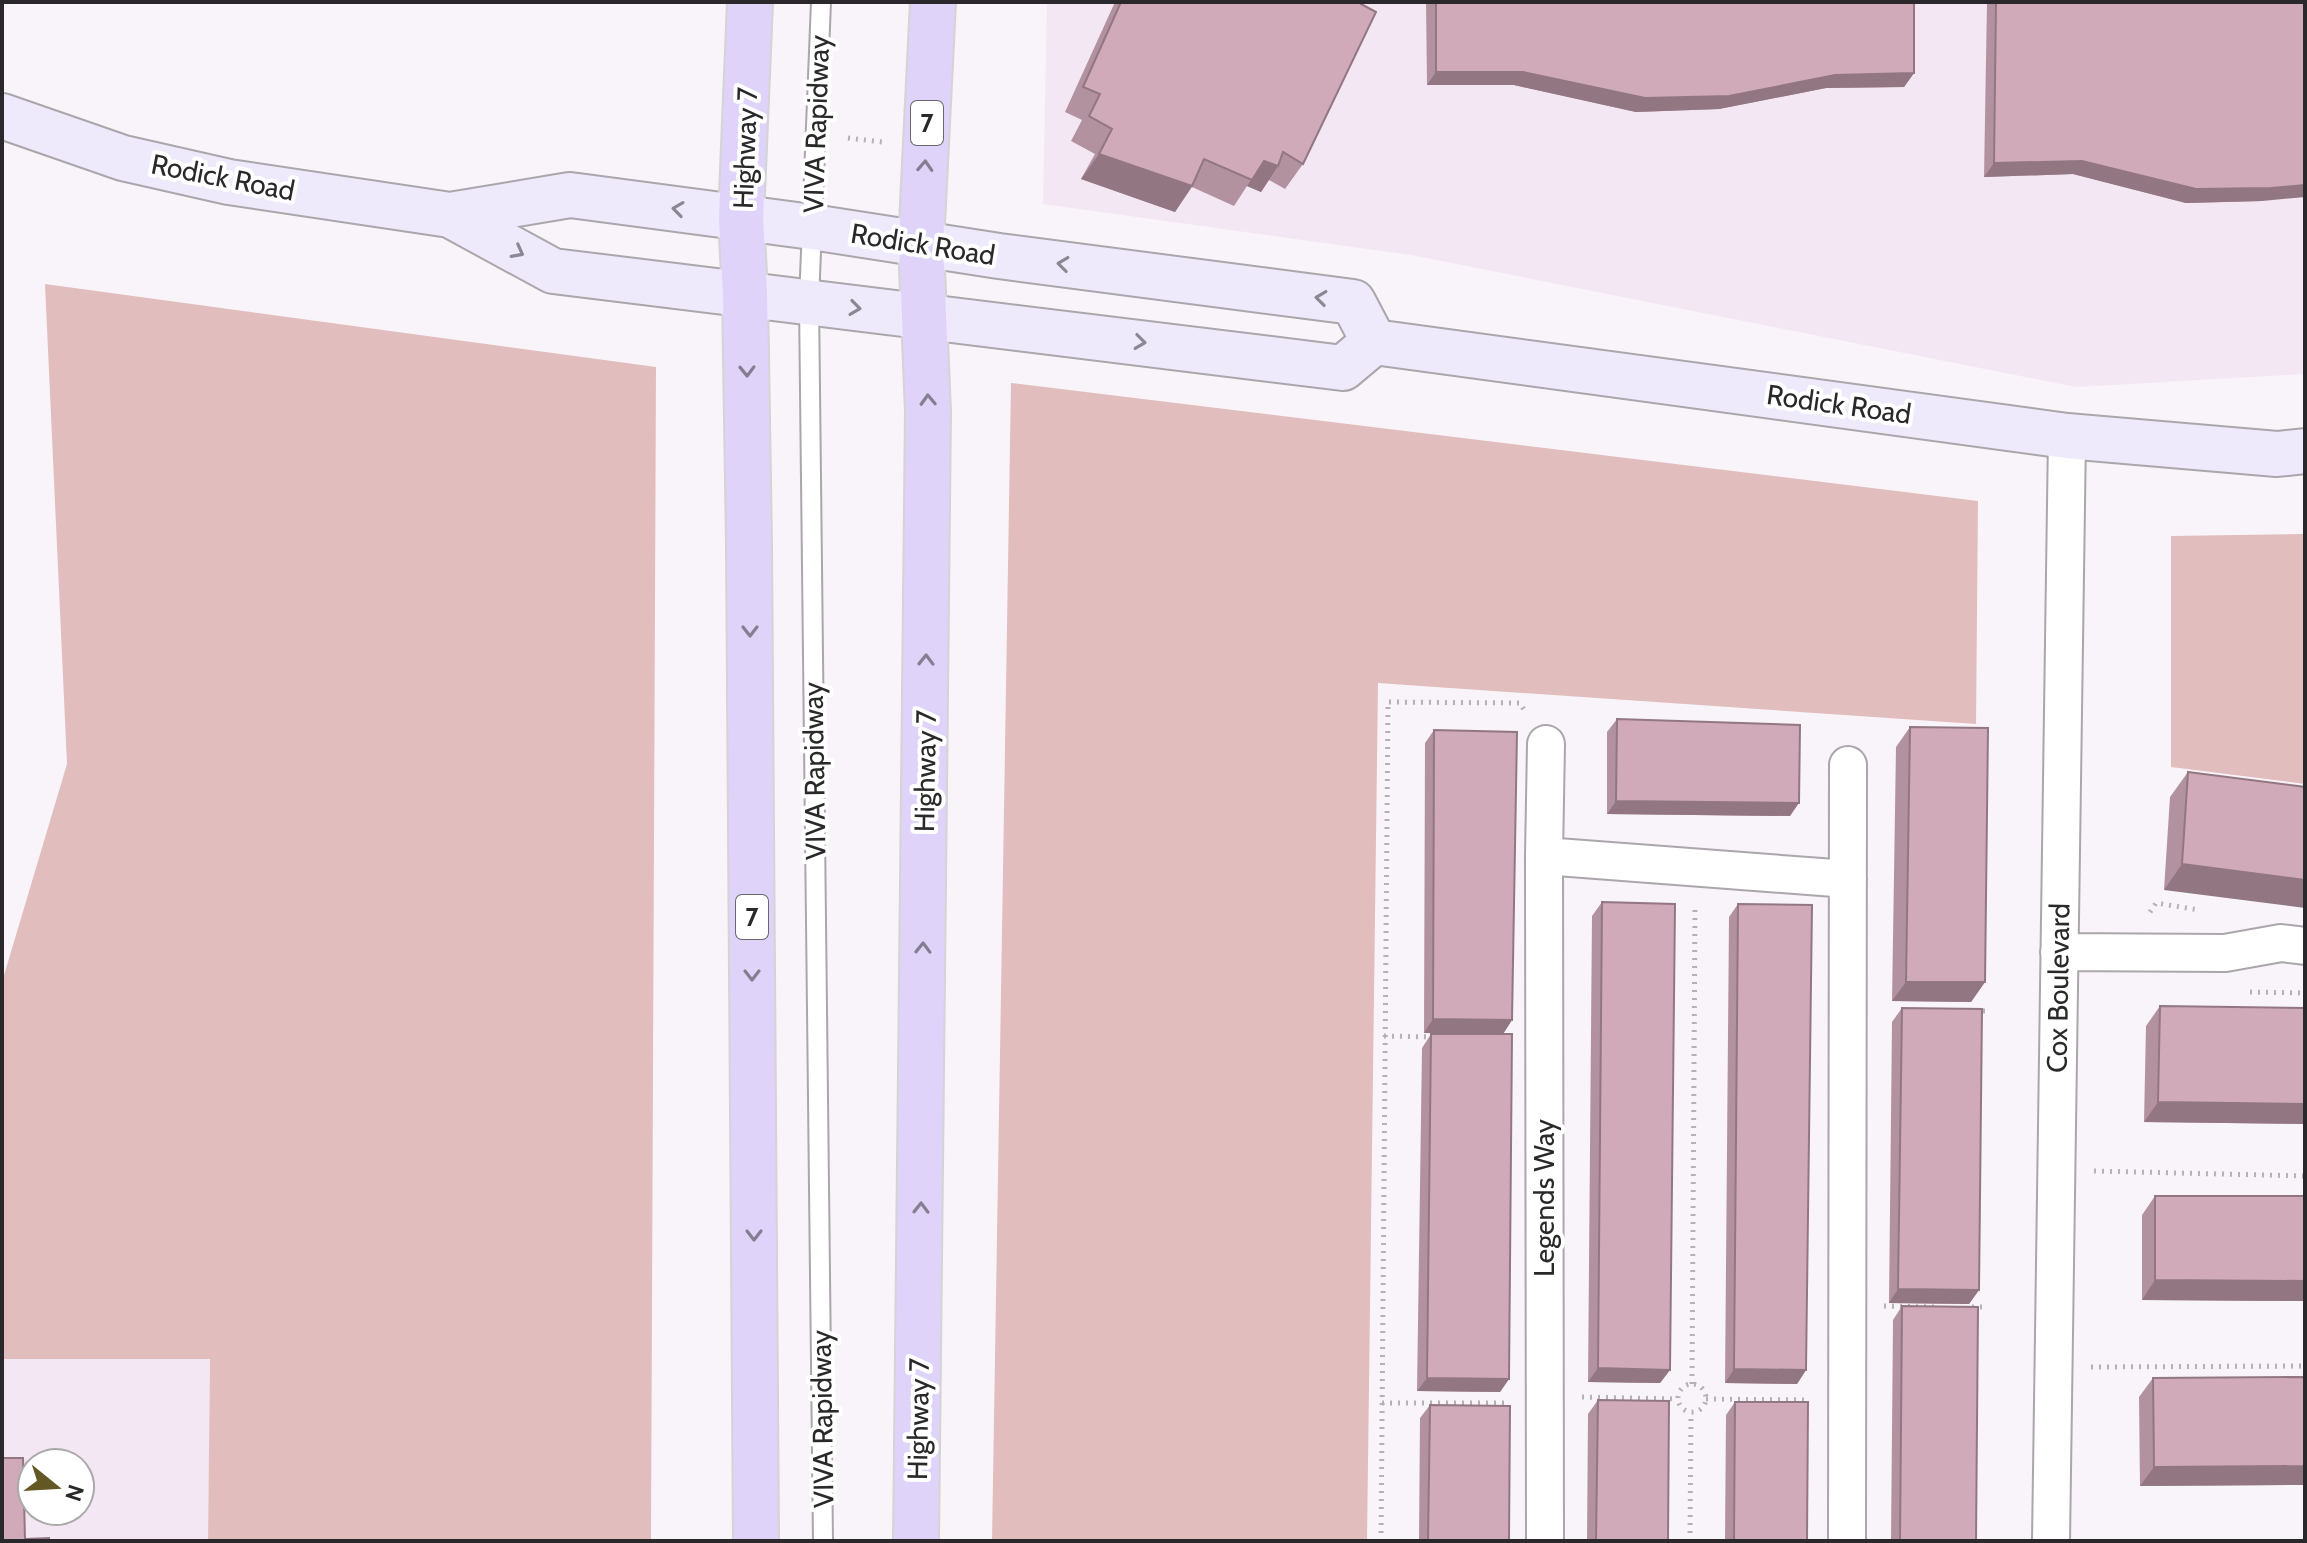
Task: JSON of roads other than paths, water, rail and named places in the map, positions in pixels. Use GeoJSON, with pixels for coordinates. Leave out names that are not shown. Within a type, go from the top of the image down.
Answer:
{"type":"FeatureCollection","features":[{"type":"Feature","properties":{"kind":"main road","name":"Highway 7"},"geometry":{"type":"LineString","coordinates":[[750,2],[741,218],[745,293],[756,1541]]}},
{"type":"Feature","properties":{"kind":"main road","name":"Highway 7"},"geometry":{"type":"LineString","coordinates":[[916,1541],[928,412],[921,244],[933,2]]}},
{"type":"Feature","properties":{"kind":"main road","name":"Rodick Road"},"geometry":{"type":"LineString","coordinates":[[2,116],[123,158],[229,182],[450,215],[570,195],[1353,302],[1374,342]]}},
{"type":"Feature","properties":{"kind":"main road","name":"Rodick Road"},"geometry":{"type":"LineString","coordinates":[[450,215],[553,271],[1343,368],[1374,342],[2067,436],[2277,454],[2305,451]]}},
{"type":"Feature","properties":{"kind":"street","name":"Cox Boulevard"},"geometry":{"type":"LineString","coordinates":[[2051,1541],[2067,436]]}},
{"type":"Feature","properties":{"kind":"street","name":"Legends Way"},"geometry":{"type":"LineString","coordinates":[[1545,1541],[1546,744]]}},
{"type":"Feature","properties":{"kind":"street"},"geometry":{"type":"LineString","coordinates":[[1847,1541],[1848,765]]}},
{"type":"Feature","properties":{"kind":"street"},"geometry":{"type":"LineString","coordinates":[[1544,856],[1848,879]]}},
{"type":"Feature","properties":{"kind":"street"},"geometry":{"type":"LineString","coordinates":[[2059,952],[2225,953],[2281,943],[2305,946]]}},
{"type":"Feature","properties":{"kind":"lane","name":"VIVA Rapidway"},"geometry":{"type":"LineString","coordinates":[[821,2],[809,301],[823,1541]]}}]}
